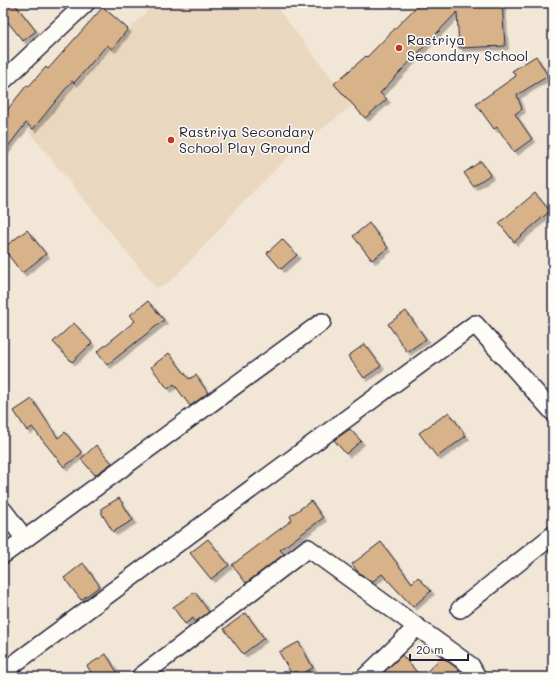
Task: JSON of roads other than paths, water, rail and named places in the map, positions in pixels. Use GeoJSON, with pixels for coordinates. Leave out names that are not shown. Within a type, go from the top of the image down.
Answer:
{"type":"FeatureCollection","features":[{"type":"Feature","properties":{"kind":"street"},"geometry":{"type":"LineString","coordinates":[[3,81],[86,3]]}},
{"type":"Feature","properties":{"kind":"street"},"geometry":{"type":"LineString","coordinates":[[3,555],[322,322]]}},
{"type":"Feature","properties":{"kind":"street"},"geometry":{"type":"LineString","coordinates":[[3,672],[475,324],[553,412]]}},
{"type":"Feature","properties":{"kind":"street"},"geometry":{"type":"LineString","coordinates":[[3,510],[25,539]]}},
{"type":"Feature","properties":{"kind":"street"},"geometry":{"type":"LineString","coordinates":[[460,609],[553,535]]}},
{"type":"Feature","properties":{"kind":"street"},"geometry":{"type":"LineString","coordinates":[[140,677],[308,548],[471,666],[477,677]]}},
{"type":"Feature","properties":{"kind":"street"},"geometry":{"type":"LineString","coordinates":[[365,677],[417,626]]}},
{"type":"Feature","properties":{"kind":"place","name":"Rastriya Secondary School"},"geometry":{"type":"Point","coordinates":[399,48]}},
{"type":"Feature","properties":{"kind":"place","name":"Rastriya Secondary School Play Ground"},"geometry":{"type":"Point","coordinates":[171,140]}}]}
